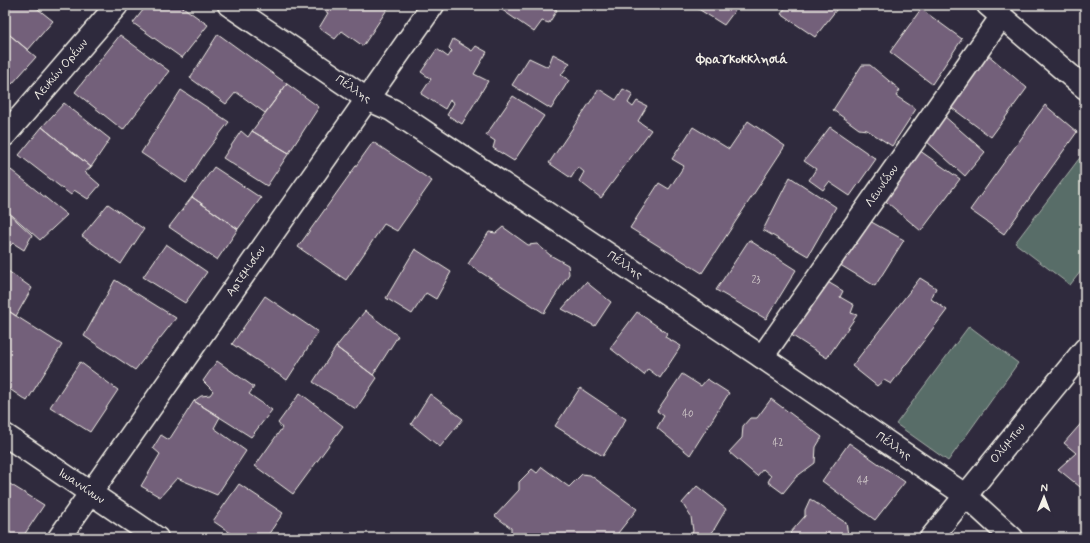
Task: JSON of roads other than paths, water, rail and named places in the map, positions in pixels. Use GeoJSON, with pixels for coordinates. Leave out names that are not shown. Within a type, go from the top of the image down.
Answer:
{"type":"FeatureCollection","features":[{"type":"Feature","properties":{"kind":"street","name":"Λευκών Ορέων"},"geometry":{"type":"LineString","coordinates":[[5,135],[117,5]]}},
{"type":"Feature","properties":{"kind":"street","name":"Πέλλης"},"geometry":{"type":"LineString","coordinates":[[229,5],[367,99],[392,110],[762,357],[965,495],[1012,538]]}},
{"type":"Feature","properties":{"kind":"street","name":"Αρτεμισίου"},"geometry":{"type":"LineString","coordinates":[[59,538],[433,5]]}},
{"type":"Feature","properties":{"kind":"street"},"geometry":{"type":"LineString","coordinates":[[994,8],[1085,88]]}},
{"type":"Feature","properties":{"kind":"street","name":"Λεωνίδου"},"geometry":{"type":"LineString","coordinates":[[762,357],[994,8]]}},
{"type":"Feature","properties":{"kind":"street","name":"Ολύμπου"},"geometry":{"type":"LineString","coordinates":[[930,538],[1085,349]]}},
{"type":"Feature","properties":{"kind":"street","name":"Ιωαννίνων"},"geometry":{"type":"LineString","coordinates":[[5,435],[157,538]]}},
{"type":"Feature","properties":{"kind":"district","name":"Φραγκοκκλησιά"},"geometry":{"type":"Point","coordinates":[742,59]}}]}
